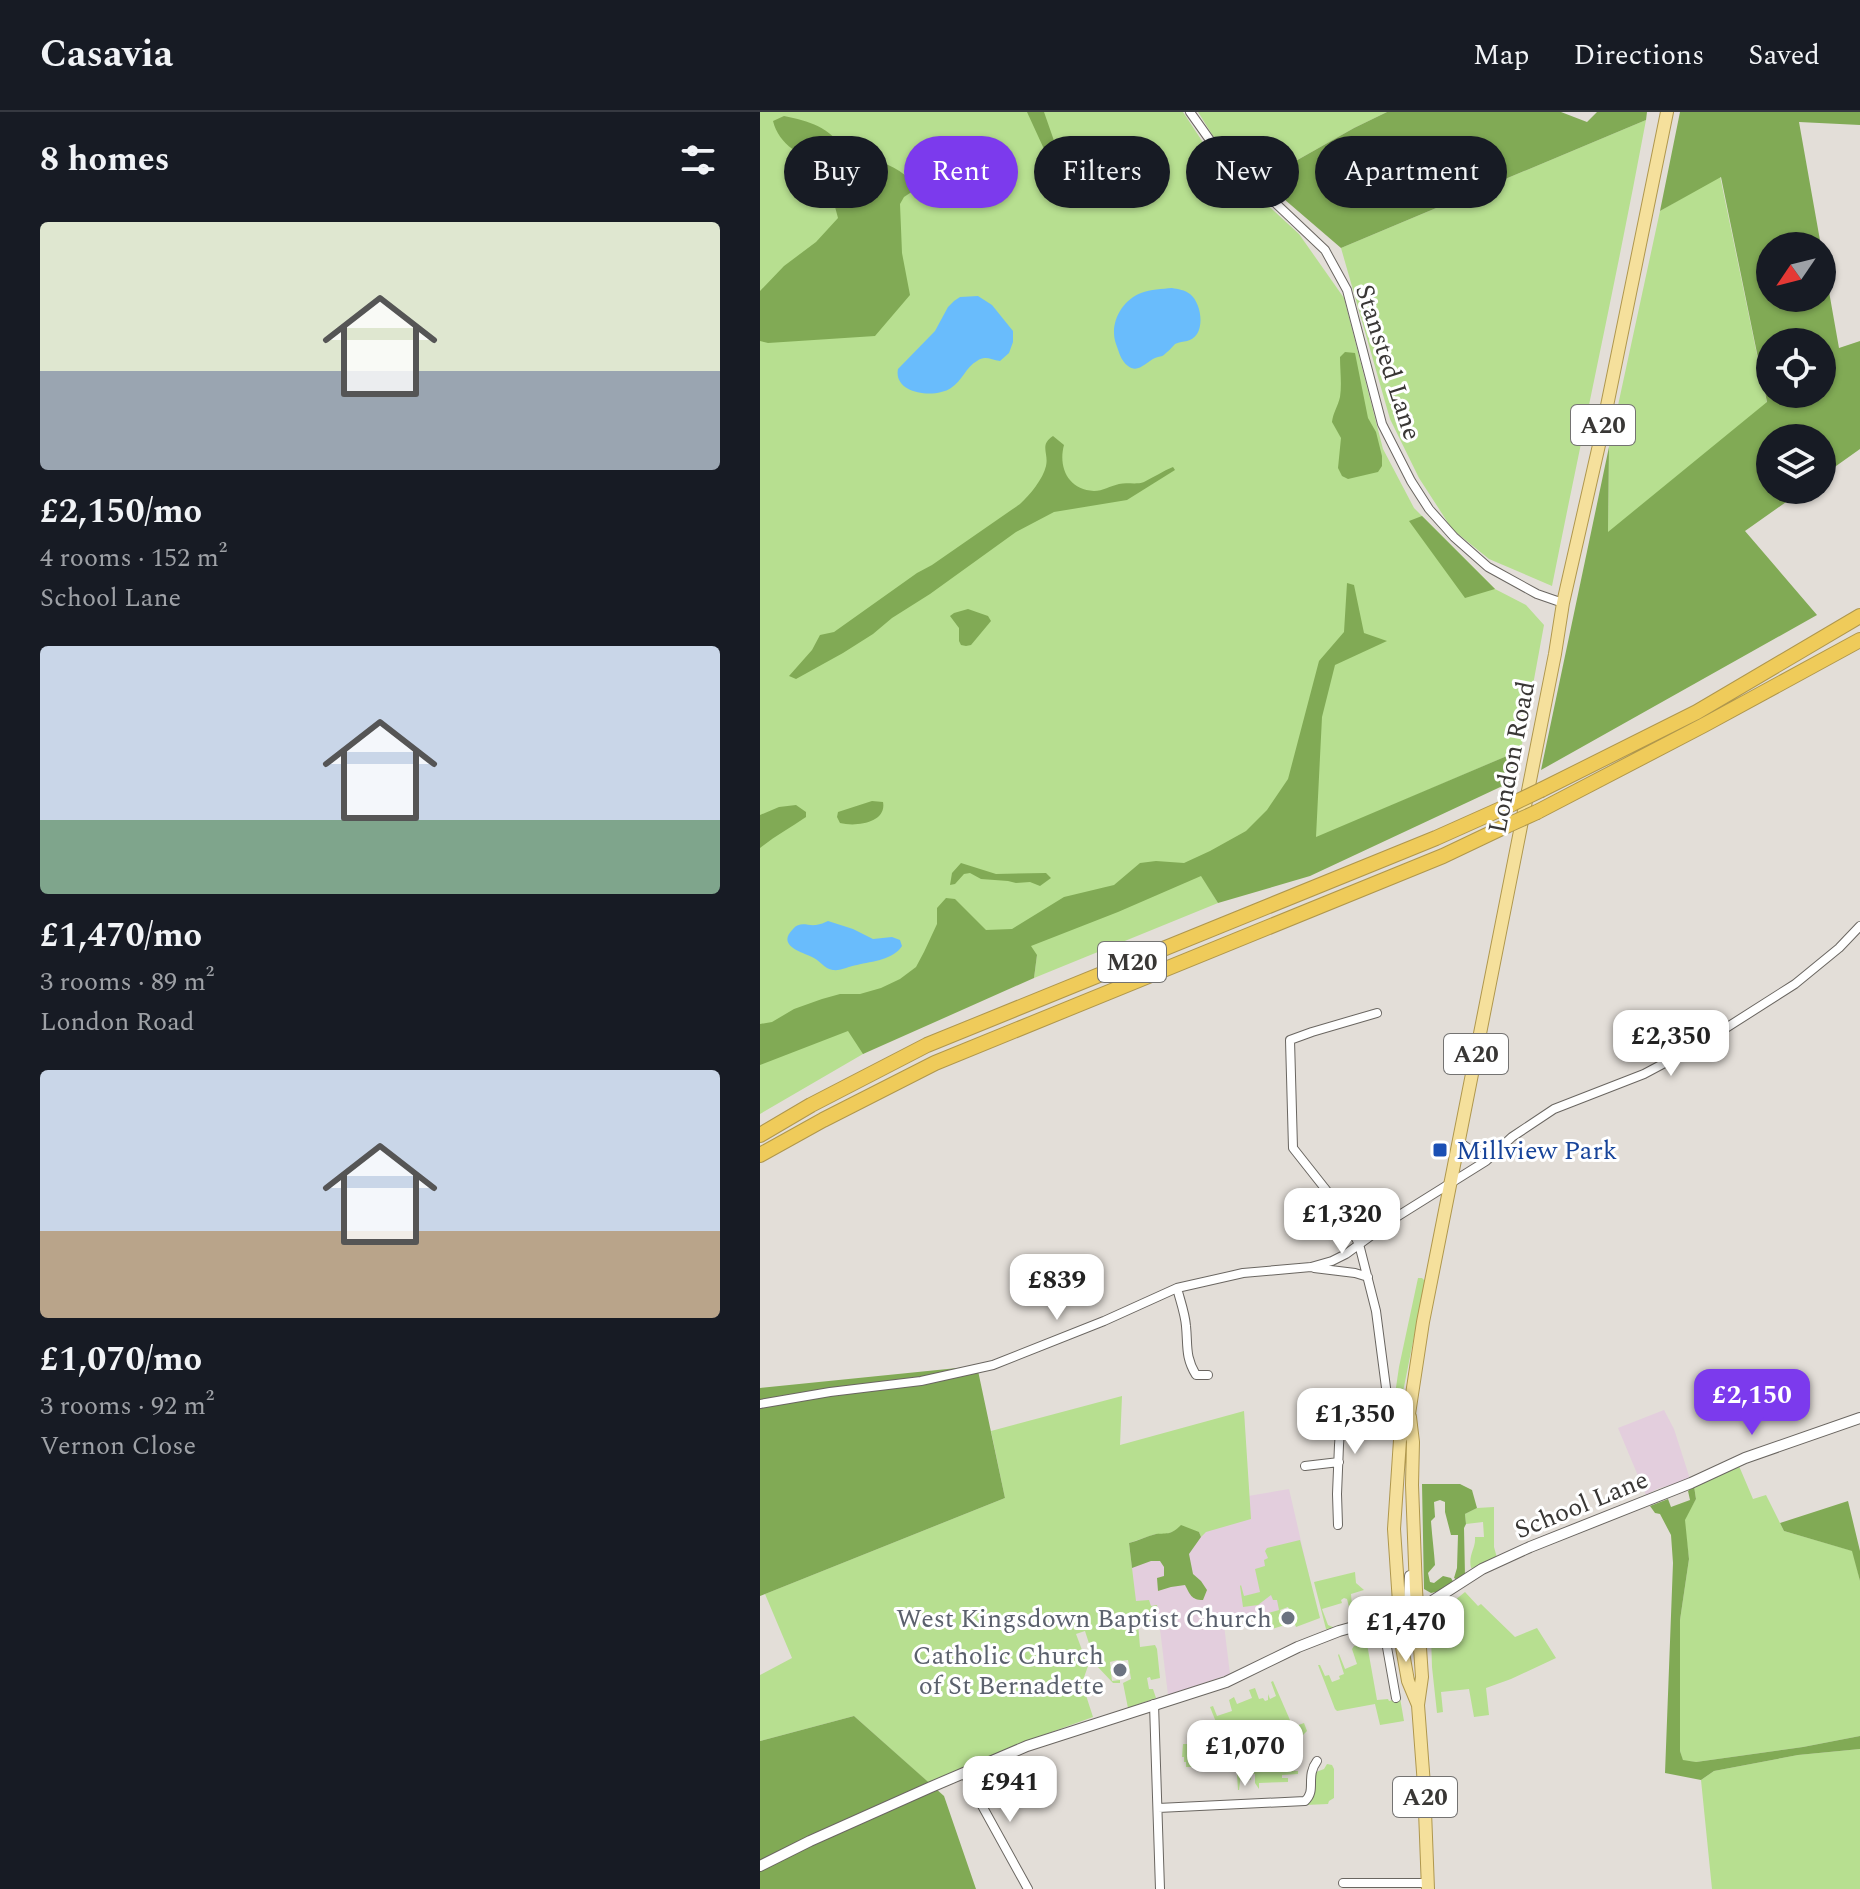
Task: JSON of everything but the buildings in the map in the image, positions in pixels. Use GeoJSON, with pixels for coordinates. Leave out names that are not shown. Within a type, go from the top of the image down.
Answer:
{"type":"FeatureCollection","features":[{"type":"Feature","properties":{"kind":"highway","name":"M20"},"geometry":{"type":"LineString","coordinates":[[760,1135],[927,1045],[1436,838],[1512,804],[1697,712],[1860,616]]}},
{"type":"Feature","properties":{"kind":"highway","name":"M20"},"geometry":{"type":"LineString","coordinates":[[760,1155],[935,1063],[1443,856],[1537,812],[1860,640]]}},
{"type":"Feature","properties":{"kind":"main road","name":"London Road"},"geometry":{"type":"LineString","coordinates":[[1413,1685],[1422,1677],[1394,1545],[1400,1440],[1409,1414],[1421,1334],[1563,603],[1599,445],[1667,112]]}},
{"type":"Feature","properties":{"kind":"main road","name":"London Road"},"geometry":{"type":"LineString","coordinates":[[1409,1414],[1413,1442],[1414,1546],[1408,1616],[1423,1756],[1428,1886]]}},
{"type":"Feature","properties":{"kind":"street","name":"Stansted Lane"},"geometry":{"type":"LineString","coordinates":[[1190,112],[1212,143],[1325,250],[1347,290],[1382,424],[1429,509],[1454,537],[1488,567],[1537,594],[1563,603]]}},
{"type":"Feature","properties":{"kind":"street"},"geometry":{"type":"LineString","coordinates":[[760,1404],[921,1381],[993,1365],[1177,1288],[1243,1273],[1311,1267],[1340,1258],[1398,1216],[1486,1161],[1512,1137],[1554,1109],[1644,1074],[1704,1042],[1795,984],[1839,948],[1860,926]]}},
{"type":"Feature","properties":{"kind":"street"},"geometry":{"type":"LineString","coordinates":[[1377,1013],[1290,1040],[1293,1148],[1338,1205],[1359,1244],[1378,1322],[1387,1397],[1396,1412],[1409,1414]]}},
{"type":"Feature","properties":{"kind":"street"},"geometry":{"type":"LineString","coordinates":[[1458,1141],[1486,1161]]}},
{"type":"Feature","properties":{"kind":"street"},"geometry":{"type":"LineString","coordinates":[[1311,1267],[1368,1277]]}},
{"type":"Feature","properties":{"kind":"street"},"geometry":{"type":"LineString","coordinates":[[1177,1288],[1186,1324],[1189,1364],[1196,1375],[1208,1375]]}},
{"type":"Feature","properties":{"kind":"street"},"geometry":{"type":"LineString","coordinates":[[1338,1525],[1340,1431],[1346,1419],[1356,1413],[1391,1408]]}},
{"type":"Feature","properties":{"kind":"street","name":"School Lane"},"geometry":{"type":"LineString","coordinates":[[1408,1616],[1482,1569],[1530,1547],[1691,1483],[1745,1458],[1860,1418]]}},
{"type":"Feature","properties":{"kind":"street"},"geometry":{"type":"LineString","coordinates":[[1305,1466],[1339,1462]]}},
{"type":"Feature","properties":{"kind":"street"},"geometry":{"type":"LineString","coordinates":[[1337,1504],[1348,1503]]}},
{"type":"Feature","properties":{"kind":"street"},"geometry":{"type":"LineString","coordinates":[[760,1866],[1027,1746],[1226,1682],[1339,1631],[1408,1616]]}},
{"type":"Feature","properties":{"kind":"street"},"geometry":{"type":"LineString","coordinates":[[1385,1636],[1396,1694],[1413,1685]]}},
{"type":"Feature","properties":{"kind":"street"},"geometry":{"type":"LineString","coordinates":[[1154,1704],[1160,1889]]}},
{"type":"Feature","properties":{"kind":"street"},"geometry":{"type":"LineString","coordinates":[[1158,1808],[1305,1801],[1311,1794],[1311,1772],[1317,1761]]}},
{"type":"Feature","properties":{"kind":"street"},"geometry":{"type":"LineString","coordinates":[[964,1773],[1028,1889]]}},
{"type":"Feature","properties":{"kind":"street"},"geometry":{"type":"LineString","coordinates":[[1343,1883],[1428,1886]]}},
{"type":"Feature","properties":{"kind":"shaded area"},"geometry":{"type":"Polygon","coordinates":[[[1664,1410],[1674,1429],[1690,1479],[1646,1495],[1618,1428],[1664,1410]]]}},
{"type":"Feature","properties":{"kind":"shaded area"},"geometry":{"type":"Polygon","coordinates":[[[1244,1411],[1248,1496],[1289,1489],[1310,1580],[1279,1610],[1224,1625],[1230,1674],[1168,1695],[1159,1621],[1138,1623],[1130,1553],[1244,1411]]]}},
{"type":"Feature","properties":{"kind":"green space"},"geometry":{"type":"Polygon","coordinates":[[[760,112],[1183,112],[1199,136],[1186,136],[1186,208],[1271,208],[1299,234],[1344,298],[1383,449],[1414,508],[1495,589],[1526,605],[1544,625],[1521,750],[1316,838],[1203,878],[1218,903],[1034,978],[1037,955],[932,973],[917,1019],[760,1114],[760,112]]]}},
{"type":"Feature","properties":{"kind":"green space"},"geometry":{"type":"Polygon","coordinates":[[[1027,112],[1044,112],[1052,136],[1038,136],[1027,112]]]}},
{"type":"Feature","properties":{"kind":"green space"},"geometry":{"type":"Polygon","coordinates":[[[1198,112],[1387,112],[1340,136],[1315,136],[1315,150],[1299,159],[1299,136],[1213,136],[1198,112]]]}},
{"type":"Feature","properties":{"kind":"green space"},"geometry":{"type":"Polygon","coordinates":[[[1387,112],[1561,112],[1587,122],[1597,112],[1647,112],[1646,120],[1507,178],[1507,136],[1340,136],[1387,112]]]}},
{"type":"Feature","properties":{"kind":"green space"},"geometry":{"type":"Polygon","coordinates":[[[1680,112],[1860,112],[1860,125],[1799,122],[1819,232],[1756,232],[1756,312],[1833,312],[1835,328],[1756,328],[1756,348],[1721,177],[1660,211],[1680,112]]]}},
{"type":"Feature","properties":{"kind":"green space"},"geometry":{"type":"Polygon","coordinates":[[[784,116],[810,123],[832,136],[784,136],[784,141],[773,121],[784,116]]]}},
{"type":"Feature","properties":{"kind":"green space"},"geometry":{"type":"Polygon","coordinates":[[[1646,120],[1552,586],[1489,559],[1452,529],[1419,478],[1390,419],[1341,248],[1436,208],[1507,208],[1507,178],[1646,120]]]}},
{"type":"Feature","properties":{"kind":"green space"},"geometry":{"type":"Polygon","coordinates":[[[1315,150],[1315,208],[1436,208],[1341,248],[1295,208],[1299,208],[1299,159],[1315,150]]]}},
{"type":"Feature","properties":{"kind":"green space"},"geometry":{"type":"Polygon","coordinates":[[[888,165],[903,173],[904,197],[900,204],[902,253],[910,295],[875,336],[760,341],[760,291],[784,266],[816,242],[838,218],[835,208],[888,208],[888,165]]]}},
{"type":"Feature","properties":{"kind":"green space"},"geometry":{"type":"Polygon","coordinates":[[[1720,176],[1756,350],[1756,408],[1761,408],[1608,533],[1609,447],[1660,211],[1720,176]]]}},
{"type":"Feature","properties":{"kind":"green space"},"geometry":{"type":"Polygon","coordinates":[[[1836,331],[1839,348],[1860,341],[1860,449],[1836,466],[1836,424],[1756,424],[1756,504],[1783,504],[1745,531],[1817,615],[1541,770],[1609,447],[1608,532],[1760,408],[1836,408],[1836,331]]]}},
{"type":"Feature","properties":{"kind":"green space"},"geometry":{"type":"Polygon","coordinates":[[[1345,352],[1355,353],[1368,418],[1376,432],[1382,456],[1382,466],[1378,472],[1348,479],[1342,476],[1338,468],[1341,438],[1332,422],[1340,397],[1340,357],[1345,352]]]}},
{"type":"Feature","properties":{"kind":"green space"},"geometry":{"type":"Polygon","coordinates":[[[1053,436],[1064,445],[1062,461],[1067,476],[1085,490],[1097,491],[1119,484],[1141,483],[1173,467],[1175,470],[1127,500],[1054,512],[1016,532],[873,634],[796,679],[789,676],[812,650],[820,635],[834,632],[1020,504],[1042,476],[1047,461],[1045,446],[1053,436]]]}},
{"type":"Feature","properties":{"kind":"green space"},"geometry":{"type":"Polygon","coordinates":[[[1422,516],[1495,589],[1465,598],[1409,521],[1422,516]]]}},
{"type":"Feature","properties":{"kind":"green space"},"geometry":{"type":"Polygon","coordinates":[[[1347,583],[1354,585],[1364,633],[1387,641],[1335,665],[1322,717],[1316,837],[1521,750],[1511,782],[1310,876],[1218,903],[1201,876],[1031,946],[1037,955],[1034,978],[863,1054],[848,1031],[760,1065],[760,1024],[772,1022],[794,1009],[822,999],[881,988],[916,967],[937,924],[937,908],[946,898],[955,899],[986,930],[1012,929],[1064,897],[1114,885],[1140,863],[1184,863],[1246,831],[1267,810],[1288,779],[1319,661],[1344,632],[1347,583]]]}},
{"type":"Feature","properties":{"kind":"green space"},"geometry":{"type":"Polygon","coordinates":[[[968,609],[988,616],[991,621],[971,645],[966,646],[961,645],[959,628],[950,616],[968,609]]]}},
{"type":"Feature","properties":{"kind":"green space"},"geometry":{"type":"Polygon","coordinates":[[[872,801],[883,802],[883,809],[875,819],[862,824],[840,823],[838,812],[872,801]]]}},
{"type":"Feature","properties":{"kind":"green space"},"geometry":{"type":"Polygon","coordinates":[[[796,805],[806,812],[806,817],[760,848],[760,815],[779,807],[796,805]]]}},
{"type":"Feature","properties":{"kind":"green space"},"geometry":{"type":"Polygon","coordinates":[[[961,863],[996,874],[1046,873],[1051,878],[1040,886],[1030,882],[981,879],[970,873],[950,885],[952,873],[961,863]]]}},
{"type":"Feature","properties":{"kind":"green space"},"geometry":{"type":"Polygon","coordinates":[[[1418,1278],[1425,1281],[1402,1397],[1395,1402],[1399,1367],[1418,1278]]]}},
{"type":"Feature","properties":{"kind":"green space"},"geometry":{"type":"Polygon","coordinates":[[[977,1366],[1005,1498],[760,1596],[760,1388],[977,1366]]]}},
{"type":"Feature","properties":{"kind":"green space"},"geometry":{"type":"Polygon","coordinates":[[[1122,1396],[1120,1445],[1244,1411],[1251,1519],[1206,1532],[1201,1537],[1199,1532],[1175,1531],[1129,1543],[1136,1601],[1149,1600],[1151,1606],[1157,1605],[1159,1620],[1138,1623],[1140,1647],[1155,1645],[1157,1649],[1160,1678],[1147,1678],[1149,1689],[1153,1689],[1156,1698],[1128,1708],[1123,1683],[1131,1679],[1128,1660],[1110,1662],[1112,1681],[1120,1680],[1120,1683],[1113,1683],[1096,1665],[1085,1631],[1076,1634],[1088,1666],[1082,1683],[1093,1717],[1024,1742],[929,1783],[854,1716],[760,1741],[760,1675],[792,1658],[765,1594],[1005,1498],[991,1431],[1122,1396]]]}},
{"type":"Feature","properties":{"kind":"green space"},"geometry":{"type":"Polygon","coordinates":[[[1739,1466],[1753,1499],[1766,1495],[1784,1531],[1853,1551],[1860,1581],[1860,1736],[1803,1747],[1696,1762],[1683,1761],[1680,1751],[1680,1620],[1689,1559],[1684,1520],[1696,1499],[1694,1486],[1739,1466]]]}},
{"type":"Feature","properties":{"kind":"green space"},"geometry":{"type":"Polygon","coordinates":[[[1422,1484],[1460,1484],[1472,1490],[1477,1508],[1465,1514],[1465,1576],[1457,1580],[1454,1578],[1458,1535],[1451,1535],[1445,1502],[1434,1502],[1435,1517],[1431,1521],[1435,1565],[1428,1573],[1430,1582],[1434,1583],[1443,1576],[1451,1578],[1454,1583],[1431,1593],[1424,1589],[1422,1484]]]}},
{"type":"Feature","properties":{"kind":"green space"},"geometry":{"type":"Polygon","coordinates":[[[1694,1486],[1696,1499],[1685,1520],[1689,1559],[1680,1620],[1680,1751],[1683,1760],[1696,1762],[1860,1736],[1860,1749],[1798,1755],[1714,1771],[1701,1780],[1665,1773],[1673,1563],[1671,1535],[1660,1514],[1650,1506],[1668,1499],[1671,1507],[1690,1500],[1688,1491],[1694,1486]]]}},
{"type":"Feature","properties":{"kind":"green space"},"geometry":{"type":"Polygon","coordinates":[[[1848,1501],[1860,1551],[1860,1581],[1852,1551],[1784,1531],[1780,1523],[1848,1501]]]}},
{"type":"Feature","properties":{"kind":"green space"},"geometry":{"type":"Polygon","coordinates":[[[1494,1507],[1497,1558],[1471,1568],[1475,1537],[1484,1537],[1483,1522],[1466,1524],[1465,1514],[1477,1508],[1494,1507]]]}},
{"type":"Feature","properties":{"kind":"green space"},"geometry":{"type":"Polygon","coordinates":[[[1181,1525],[1199,1532],[1201,1537],[1189,1554],[1193,1574],[1207,1590],[1203,1600],[1193,1598],[1185,1585],[1158,1591],[1157,1578],[1164,1576],[1160,1561],[1132,1568],[1129,1543],[1172,1532],[1181,1525]]]}},
{"type":"Feature","properties":{"kind":"green space"},"geometry":{"type":"Polygon","coordinates":[[[1300,1540],[1320,1618],[1296,1627],[1288,1607],[1280,1610],[1285,1625],[1272,1629],[1268,1613],[1279,1610],[1277,1600],[1273,1600],[1271,1595],[1258,1605],[1243,1607],[1240,1586],[1244,1596],[1260,1592],[1255,1569],[1265,1566],[1267,1548],[1300,1540]]]}},
{"type":"Feature","properties":{"kind":"green space"},"geometry":{"type":"Polygon","coordinates":[[[1355,1572],[1356,1583],[1364,1590],[1351,1594],[1352,1606],[1349,1607],[1344,1598],[1342,1603],[1322,1609],[1328,1625],[1335,1628],[1326,1629],[1314,1582],[1355,1572]]]}},
{"type":"Feature","properties":{"kind":"green space"},"geometry":{"type":"Polygon","coordinates":[[[1465,1592],[1515,1637],[1537,1628],[1556,1658],[1486,1688],[1489,1715],[1474,1717],[1469,1689],[1441,1692],[1443,1712],[1437,1713],[1431,1635],[1427,1636],[1426,1647],[1422,1638],[1426,1621],[1465,1592]]]}},
{"type":"Feature","properties":{"kind":"green space"},"geometry":{"type":"Polygon","coordinates":[[[1367,1644],[1377,1700],[1400,1698],[1404,1721],[1380,1725],[1375,1704],[1335,1709],[1318,1665],[1332,1682],[1340,1679],[1339,1676],[1344,1674],[1338,1655],[1345,1669],[1357,1664],[1352,1649],[1354,1646],[1367,1644]]]}},
{"type":"Feature","properties":{"kind":"green space"},"geometry":{"type":"Polygon","coordinates":[[[1273,1681],[1293,1727],[1304,1723],[1307,1731],[1296,1736],[1298,1739],[1294,1742],[1291,1739],[1288,1741],[1298,1755],[1282,1756],[1282,1760],[1287,1760],[1283,1771],[1298,1771],[1298,1774],[1282,1775],[1282,1778],[1288,1778],[1288,1782],[1259,1783],[1259,1789],[1255,1774],[1251,1774],[1251,1780],[1244,1779],[1244,1774],[1241,1774],[1238,1790],[1236,1759],[1194,1769],[1186,1767],[1182,1757],[1183,1744],[1205,1744],[1222,1737],[1210,1707],[1213,1706],[1217,1716],[1232,1711],[1229,1700],[1234,1697],[1237,1704],[1252,1698],[1249,1690],[1255,1688],[1259,1699],[1268,1700],[1268,1694],[1270,1699],[1276,1696],[1273,1681]]]}},
{"type":"Feature","properties":{"kind":"green space"},"geometry":{"type":"Polygon","coordinates":[[[854,1716],[944,1796],[976,1889],[760,1889],[760,1741],[854,1716]]]}},
{"type":"Feature","properties":{"kind":"green space"},"geometry":{"type":"Polygon","coordinates":[[[1860,1749],[1860,1889],[1712,1889],[1701,1780],[1714,1771],[1798,1755],[1860,1749]]]}},
{"type":"Feature","properties":{"kind":"green space"},"geometry":{"type":"Polygon","coordinates":[[[1327,1764],[1334,1769],[1334,1798],[1328,1804],[1305,1805],[1313,1776],[1327,1764]]]}},
{"type":"Feature","properties":{"kind":"water"},"geometry":{"type":"Polygon","coordinates":[[[1172,288],[1188,293],[1196,302],[1200,319],[1197,334],[1190,340],[1175,344],[1162,356],[1139,368],[1128,366],[1120,356],[1114,336],[1118,314],[1122,307],[1141,293],[1172,288]]]}},
{"type":"Feature","properties":{"kind":"water"},"geometry":{"type":"Polygon","coordinates":[[[978,296],[992,305],[1013,331],[1009,353],[1000,361],[980,359],[955,385],[944,391],[926,393],[908,389],[898,377],[898,369],[935,331],[954,301],[960,297],[978,296]]]}},
{"type":"Feature","properties":{"kind":"water"},"geometry":{"type":"Polygon","coordinates":[[[828,921],[873,939],[892,937],[900,940],[902,946],[888,957],[836,970],[827,968],[789,944],[789,935],[801,924],[816,925],[828,921]]]}},
{"type":"Feature","properties":{"kind":"place","name":"Millview Park"},"geometry":{"type":"Point","coordinates":[1440,1150]}},
{"type":"Feature","properties":{"kind":"place","name":"West Kingsdown Baptist Church"},"geometry":{"type":"Point","coordinates":[1288,1618]}},
{"type":"Feature","properties":{"kind":"place","name":"Catholic Church of St Bernadette"},"geometry":{"type":"Point","coordinates":[1120,1670]}}]}
